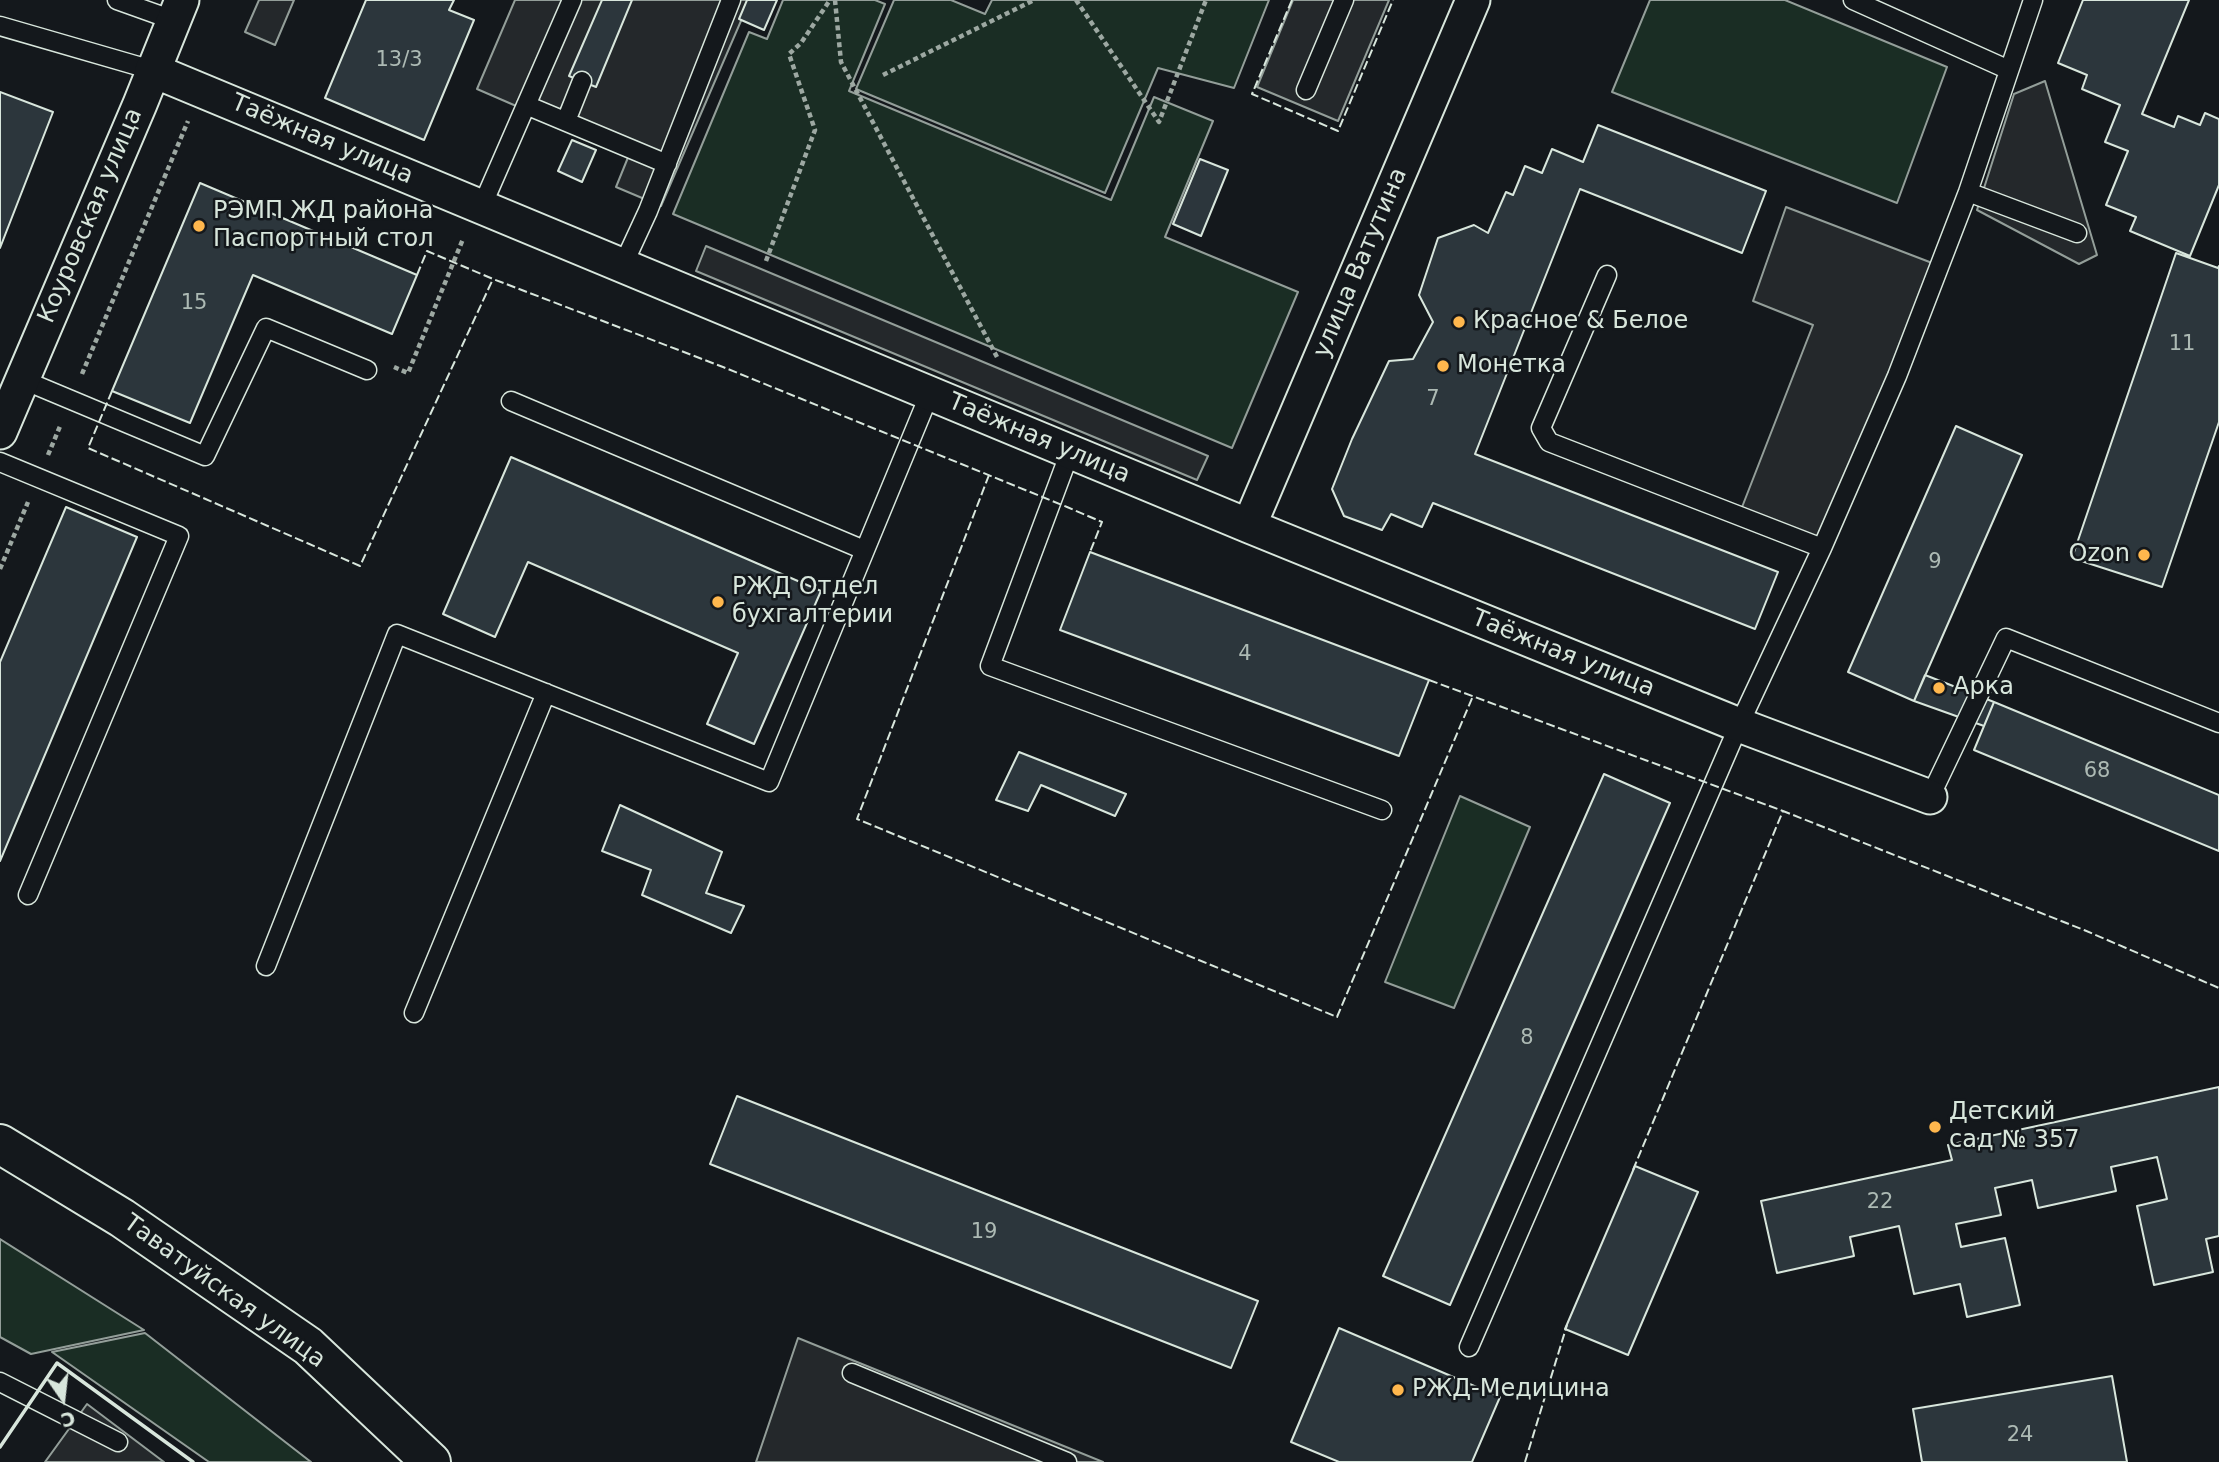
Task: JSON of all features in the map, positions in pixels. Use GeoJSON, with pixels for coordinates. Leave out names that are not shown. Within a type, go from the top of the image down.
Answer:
{"type":"FeatureCollection","features":[{"type":"Feature","properties":{"kind":"main road","name":"Таватуйская улица"},"geometry":{"type":"LineString","coordinates":[[0,1144],[122,1218],[308,1346],[431,1462]]}},
{"type":"Feature","properties":{"kind":"street","name":"улица Ватутина"},"geometry":{"type":"LineString","coordinates":[[1249,526],[1473,0]]}},
{"type":"Feature","properties":{"kind":"street","name":"Коуровская улица"},"geometry":{"type":"LineString","coordinates":[[0,432],[140,104],[177,10]]}},
{"type":"Feature","properties":{"kind":"street","name":"Таёжная улица"},"geometry":{"type":"LineString","coordinates":[[152,70],[1070,452],[1738,726],[1930,797]]}},
{"type":"Feature","properties":{"kind":"lane"},"geometry":{"type":"LineString","coordinates":[[117,0],[177,10]]}},
{"type":"Feature","properties":{"kind":"lane"},"geometry":{"type":"LineString","coordinates":[[482,206],[572,0]]}},
{"type":"Feature","properties":{"kind":"lane"},"geometry":{"type":"LineString","coordinates":[[623,265],[667,164],[732,0]]}},
{"type":"Feature","properties":{"kind":"lane"},"geometry":{"type":"LineString","coordinates":[[1306,90],[1343,0]]}},
{"type":"Feature","properties":{"kind":"lane"},"geometry":{"type":"LineString","coordinates":[[1853,0],[2009,70]]}},
{"type":"Feature","properties":{"kind":"lane"},"geometry":{"type":"LineString","coordinates":[[1469,1347],[1738,726],[1822,548],[1897,376],[1968,192],[2033,0]]}},
{"type":"Feature","properties":{"kind":"lane"},"geometry":{"type":"LineString","coordinates":[[0,26],[152,70]]}},
{"type":"Feature","properties":{"kind":"lane"},"geometry":{"type":"LineString","coordinates":[[566,121],[582,81]]}},
{"type":"Feature","properties":{"kind":"lane"},"geometry":{"type":"LineString","coordinates":[[526,105],[667,164]]}},
{"type":"Feature","properties":{"kind":"lane"},"geometry":{"type":"LineString","coordinates":[[1968,192],[2077,233]]}},
{"type":"Feature","properties":{"kind":"lane"},"geometry":{"type":"LineString","coordinates":[[1607,275],[1541,428],[1549,442],[1822,548]]}},
{"type":"Feature","properties":{"kind":"lane"},"geometry":{"type":"LineString","coordinates":[[21,379],[205,456],[266,328],[367,370]]}},
{"type":"Feature","properties":{"kind":"lane"},"geometry":{"type":"LineString","coordinates":[[266,966],[397,634],[769,782],[930,393]]}},
{"type":"Feature","properties":{"kind":"lane"},"geometry":{"type":"LineString","coordinates":[[511,401],[864,550]]}},
{"type":"Feature","properties":{"kind":"lane"},"geometry":{"type":"LineString","coordinates":[[1070,452],[990,666],[1382,810]]}},
{"type":"Feature","properties":{"kind":"lane"},"geometry":{"type":"LineString","coordinates":[[0,462],[179,536],[28,895]]}},
{"type":"Feature","properties":{"kind":"lane"},"geometry":{"type":"LineString","coordinates":[[1930,797],[2006,638],[2219,723]]}},
{"type":"Feature","properties":{"kind":"lane"},"geometry":{"type":"LineString","coordinates":[[414,1013],[546,693]]}},
{"type":"Feature","properties":{"kind":"lane"},"geometry":{"type":"LineString","coordinates":[[852,1373],[1067,1462]]}},
{"type":"Feature","properties":{"kind":"lane"},"geometry":{"type":"LineString","coordinates":[[0,1382],[118,1442]]}},
{"type":"Feature","properties":{"kind":"path"},"geometry":{"type":"LineString","coordinates":[[766,261],[815,130],[789,54],[801,43],[832,0]]}},
{"type":"Feature","properties":{"kind":"path"},"geometry":{"type":"LineString","coordinates":[[832,0],[841,62],[997,357]]}},
{"type":"Feature","properties":{"kind":"path"},"geometry":{"type":"LineString","coordinates":[[883,75],[1034,0]]}},
{"type":"Feature","properties":{"kind":"path"},"geometry":{"type":"LineString","coordinates":[[1076,0],[1159,122],[1206,0]]}},
{"type":"Feature","properties":{"kind":"path"},"geometry":{"type":"LineString","coordinates":[[0,569],[200,90]]}},
{"type":"Feature","properties":{"kind":"green space"},"geometry":{"type":"Polygon","coordinates":[[[783,0],[875,0],[885,4],[849,91],[1111,200],[1154,97],[1213,121],[1165,237],[1298,292],[1232,448],[673,214],[749,32],[767,39],[783,0]]]}},
{"type":"Feature","properties":{"kind":"green space"},"geometry":{"type":"Polygon","coordinates":[[[894,0],[951,0],[985,14],[992,0],[1269,0],[1234,88],[1158,68],[1105,193],[856,89],[894,0]]]}},
{"type":"Feature","properties":{"kind":"green space"},"geometry":{"type":"Polygon","coordinates":[[[1650,0],[1785,0],[1947,67],[1897,203],[1612,92],[1650,0]]]}},
{"type":"Feature","properties":{"kind":"green space"},"geometry":{"type":"Polygon","coordinates":[[[1460,796],[1530,827],[1454,1008],[1385,982],[1460,796]]]}},
{"type":"Feature","properties":{"kind":"green space"},"geometry":{"type":"Polygon","coordinates":[[[0,1239],[144,1330],[31,1354],[0,1337],[0,1239]]]}},
{"type":"Feature","properties":{"kind":"green space"},"geometry":{"type":"Polygon","coordinates":[[[145,1333],[311,1462],[209,1462],[52,1352],[145,1333]]]}},
{"type":"Feature","properties":{"kind":"shaded area"},"geometry":{"type":"Polygon","coordinates":[[[259,0],[294,0],[275,45],[245,32],[259,0]]]}},
{"type":"Feature","properties":{"kind":"shaded area"},"geometry":{"type":"Polygon","coordinates":[[[515,0],[750,0],[661,206],[616,187],[629,155],[477,89],[515,0]]]}},
{"type":"Feature","properties":{"kind":"shaded area"},"geometry":{"type":"Polygon","coordinates":[[[1293,0],[1389,0],[1338,121],[1257,87],[1293,0]]]}},
{"type":"Feature","properties":{"kind":"shaded area"},"geometry":{"type":"Polygon","coordinates":[[[2045,81],[2097,255],[2079,264],[1977,210],[2014,94],[2045,81]]]}},
{"type":"Feature","properties":{"kind":"shaded area"},"geometry":{"type":"Polygon","coordinates":[[[1786,207],[1940,266],[1819,554],[1737,520],[1813,325],[1753,301],[1786,207]]]}},
{"type":"Feature","properties":{"kind":"shaded area"},"geometry":{"type":"Polygon","coordinates":[[[706,246],[1208,456],[1197,480],[696,271],[706,246]]]}},
{"type":"Feature","properties":{"kind":"shaded area"},"geometry":{"type":"Polygon","coordinates":[[[798,1338],[1103,1462],[756,1462],[798,1338]]]}},
{"type":"Feature","properties":{"kind":"shaded area"},"geometry":{"type":"Polygon","coordinates":[[[87,1404],[164,1462],[45,1462],[87,1404]]]}},
{"type":"Feature","properties":{"kind":"building"},"geometry":{"type":"Polygon","coordinates":[[[366,0],[454,0],[449,10],[474,20],[424,140],[325,98],[366,0]]]}},
{"type":"Feature","properties":{"kind":"building"},"geometry":{"type":"Polygon","coordinates":[[[602,0],[632,0],[596,87],[569,76],[602,0]]]}},
{"type":"Feature","properties":{"kind":"building"},"geometry":{"type":"Polygon","coordinates":[[[747,0],[777,0],[764,30],[739,19],[747,0]]]}},
{"type":"Feature","properties":{"kind":"building"},"geometry":{"type":"Polygon","coordinates":[[[2083,0],[2189,0],[2142,114],[2174,127],[2178,116],[2200,125],[2205,113],[2219,119],[2219,185],[2190,256],[2130,231],[2136,217],[2106,205],[2128,151],[2105,142],[2120,105],[2082,89],[2087,75],[2058,63],[2083,0]]]}},
{"type":"Feature","properties":{"kind":"building"},"geometry":{"type":"Polygon","coordinates":[[[0,92],[53,112],[0,248],[0,92]]]}},
{"type":"Feature","properties":{"kind":"building"},"geometry":{"type":"Polygon","coordinates":[[[1598,125],[1766,191],[1742,253],[1580,189],[1475,454],[1778,572],[1755,629],[1433,503],[1422,527],[1391,514],[1382,530],[1344,516],[1332,489],[1389,361],[1413,359],[1433,322],[1419,295],[1438,238],[1474,225],[1488,233],[1506,192],[1513,195],[1525,166],[1542,173],[1552,149],[1583,162],[1598,125]]]}},
{"type":"Feature","properties":{"kind":"building"},"geometry":{"type":"Polygon","coordinates":[[[572,140],[596,150],[582,182],[558,171],[572,140]]]}},
{"type":"Feature","properties":{"kind":"building"},"geometry":{"type":"Polygon","coordinates":[[[1200,159],[1228,170],[1201,236],[1173,224],[1200,159]]]}},
{"type":"Feature","properties":{"kind":"building"},"geometry":{"type":"Polygon","coordinates":[[[200,183],[417,275],[392,334],[253,275],[190,423],[112,391],[200,183]]]}},
{"type":"Feature","properties":{"kind":"building"},"geometry":{"type":"Polygon","coordinates":[[[2176,253],[2218,268],[2219,266],[2219,422],[2162,587],[2072,558],[2176,253]]]}},
{"type":"Feature","properties":{"kind":"building"},"geometry":{"type":"Polygon","coordinates":[[[1956,426],[2022,455],[1914,701],[1848,672],[1956,426]]]}},
{"type":"Feature","properties":{"kind":"building","name":"РЖД Отдел бухгалтерии"},"geometry":{"type":"Polygon","coordinates":[[[511,457],[821,591],[754,744],[707,724],[738,653],[528,562],[495,637],[443,614],[511,457]]]}},
{"type":"Feature","properties":{"kind":"building"},"geometry":{"type":"Polygon","coordinates":[[[66,507],[137,537],[0,861],[0,662],[66,507]]]}},
{"type":"Feature","properties":{"kind":"building"},"geometry":{"type":"Polygon","coordinates":[[[1090,552],[1429,680],[1399,756],[1060,630],[1090,552]]]}},
{"type":"Feature","properties":{"kind":"building","name":"Арка"},"geometry":{"type":"Polygon","coordinates":[[[1925,675],[1994,702],[1984,726],[1914,701],[1925,675]]]}},
{"type":"Feature","properties":{"kind":"building"},"geometry":{"type":"Polygon","coordinates":[[[1994,702],[2219,795],[2219,851],[1974,750],[1994,702]]]}},
{"type":"Feature","properties":{"kind":"building"},"geometry":{"type":"Polygon","coordinates":[[[1019,752],[1126,794],[1115,816],[1041,785],[1028,811],[996,800],[1019,752]]]}},
{"type":"Feature","properties":{"kind":"building"},"geometry":{"type":"Polygon","coordinates":[[[1604,774],[1670,803],[1450,1305],[1383,1276],[1604,774]]]}},
{"type":"Feature","properties":{"kind":"building"},"geometry":{"type":"Polygon","coordinates":[[[620,805],[722,852],[706,893],[744,906],[731,933],[642,895],[651,870],[602,851],[620,805]]]}},
{"type":"Feature","properties":{"kind":"building"},"geometry":{"type":"Polygon","coordinates":[[[2219,1087],[2219,1236],[2206,1239],[2213,1272],[2154,1285],[2137,1206],[2167,1199],[2157,1157],[2111,1167],[2116,1191],[2038,1208],[2032,1180],[1995,1188],[2001,1215],[1956,1224],[1961,1247],[2005,1238],[2020,1305],[1967,1317],[1960,1284],[1914,1294],[1899,1226],[1850,1237],[1854,1256],[1777,1273],[1761,1201],[1952,1160],[1948,1145],[2219,1087]]]}},
{"type":"Feature","properties":{"kind":"building"},"geometry":{"type":"Polygon","coordinates":[[[737,1096],[1258,1301],[1231,1368],[710,1164],[737,1096]]]}},
{"type":"Feature","properties":{"kind":"building"},"geometry":{"type":"Polygon","coordinates":[[[1635,1166],[1698,1192],[1628,1355],[1565,1329],[1635,1166]]]}},
{"type":"Feature","properties":{"kind":"building","name":"РЖД-Медицина"},"geometry":{"type":"Polygon","coordinates":[[[1339,1328],[1500,1397],[1472,1462],[1339,1462],[1291,1442],[1339,1328]]]}},
{"type":"Feature","properties":{"kind":"building"},"geometry":{"type":"Polygon","coordinates":[[[2112,1376],[2127,1462],[1922,1462],[1913,1409],[2112,1376]]]}},
{"type":"Feature","properties":{"kind":"fence"},"geometry":{"type":"LineString","coordinates":[[1292,0],[1252,94],[1338,131],[1393,0]]}},
{"type":"Feature","properties":{"kind":"fence"},"geometry":{"type":"LineString","coordinates":[[417,275],[427,251],[723,367],[1067,507],[1102,522],[1090,552]]}},
{"type":"Feature","properties":{"kind":"fence"},"geometry":{"type":"LineString","coordinates":[[112,391],[88,448],[360,566],[493,279]]}},
{"type":"Feature","properties":{"kind":"fence"},"geometry":{"type":"LineString","coordinates":[[989,475],[857,819],[1337,1017],[1473,696]]}},
{"type":"Feature","properties":{"kind":"fence"},"geometry":{"type":"LineString","coordinates":[[1429,680],[1783,811]]}},
{"type":"Feature","properties":{"kind":"fence"},"geometry":{"type":"LineString","coordinates":[[1633,1170],[1783,811],[2084,930],[2219,988]]}},
{"type":"Feature","properties":{"kind":"fence"},"geometry":{"type":"LineString","coordinates":[[1525,1462],[1567,1325]]}},
{"type":"Feature","properties":{"kind":"wall"},"geometry":{"type":"LineString","coordinates":[[0,1447],[57,1363],[193,1462]]}},
{"type":"Feature","properties":{"kind":"place","name":"РЭМП ЖД района Паспортный стол"},"geometry":{"type":"Point","coordinates":[199,226]}},
{"type":"Feature","properties":{"kind":"place","name":"Красное & Белое"},"geometry":{"type":"Point","coordinates":[1459,322]}},
{"type":"Feature","properties":{"kind":"place","name":"Монетка"},"geometry":{"type":"Point","coordinates":[1443,366]}},
{"type":"Feature","properties":{"kind":"place","name":"Ozon"},"geometry":{"type":"Point","coordinates":[2144,555]}},
{"type":"Feature","properties":{"kind":"place","name":"РЖД Отдел бухгалтерии"},"geometry":{"type":"Point","coordinates":[718,602]}},
{"type":"Feature","properties":{"kind":"place","name":"Арка"},"geometry":{"type":"Point","coordinates":[1939,688]}},
{"type":"Feature","properties":{"kind":"place","name":"Детский сад № 357"},"geometry":{"type":"Point","coordinates":[1935,1127]}},
{"type":"Feature","properties":{"kind":"place","name":"РЖД-Медицина"},"geometry":{"type":"Point","coordinates":[1398,1390]}}]}
